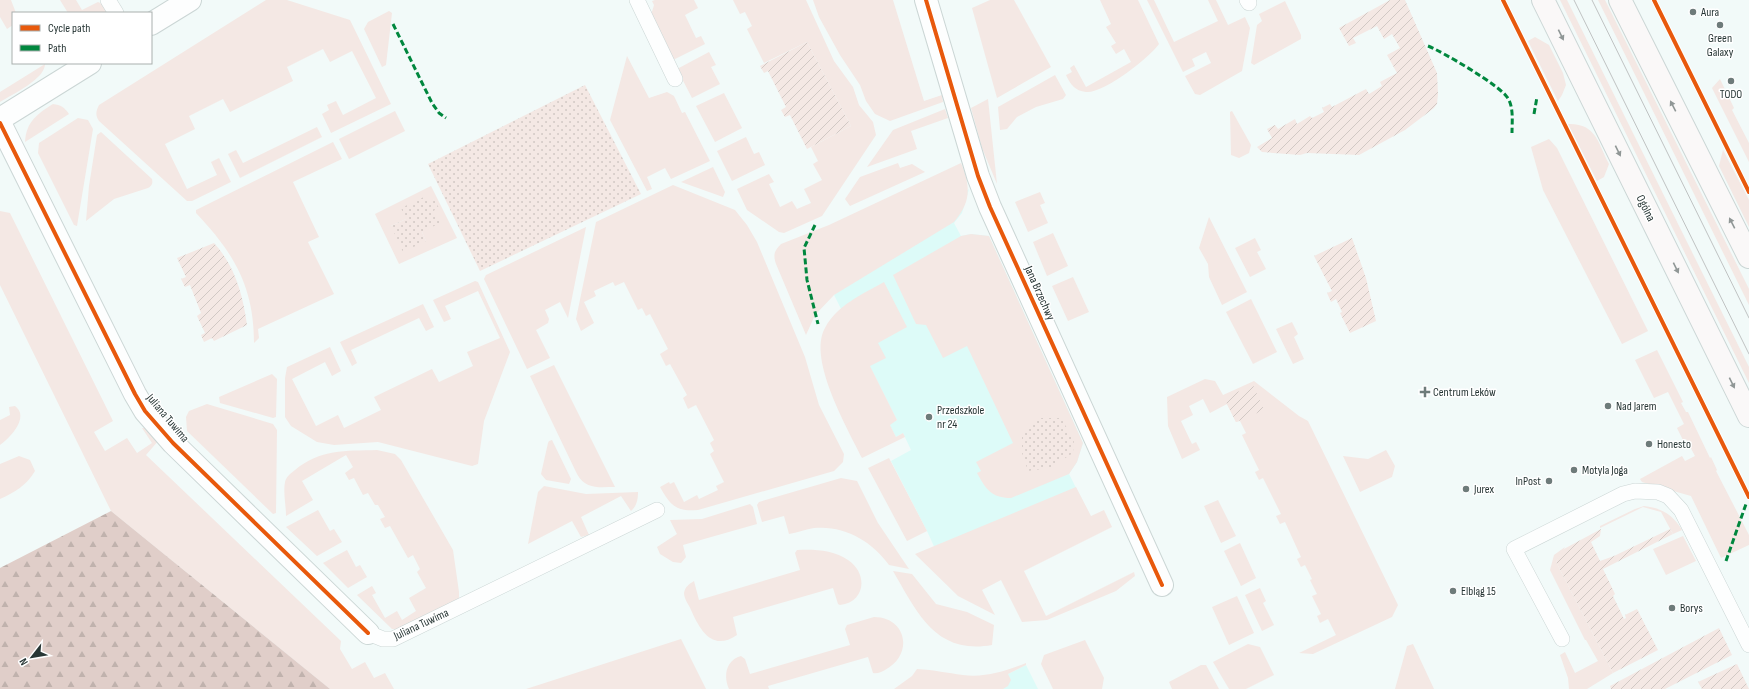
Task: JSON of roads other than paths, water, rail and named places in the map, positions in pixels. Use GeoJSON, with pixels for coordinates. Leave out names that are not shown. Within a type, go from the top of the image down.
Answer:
{"type":"FeatureCollection","features":[{"type":"Feature","properties":{"kind":"street"},"geometry":{"type":"LineString","coordinates":[[152,23],[190,0]]}},
{"type":"Feature","properties":{"kind":"street","name":"Jana Brzechwy"},"geometry":{"type":"LineString","coordinates":[[926,0],[978,176],[988,201],[1162,585]]}},
{"type":"Feature","properties":{"kind":"street","name":"Ogólna"},"geometry":{"type":"LineString","coordinates":[[1544,0],[1749,416]]}},
{"type":"Feature","properties":{"kind":"street"},"geometry":{"type":"LineString","coordinates":[[1620,0],[1749,258]]}},
{"type":"Feature","properties":{"kind":"street"},"geometry":{"type":"LineString","coordinates":[[0,119],[88,64]]}},
{"type":"Feature","properties":{"kind":"street","name":"Juliana Tuwima"},"geometry":{"type":"LineString","coordinates":[[0,124],[135,394],[145,411],[174,443],[368,633]]}},
{"type":"Feature","properties":{"kind":"lane"},"geometry":{"type":"LineString","coordinates":[[108,0],[115,12]]}},
{"type":"Feature","properties":{"kind":"lane"},"geometry":{"type":"LineString","coordinates":[[637,0],[675,79]]}},
{"type":"Feature","properties":{"kind":"lane"},"geometry":{"type":"LineString","coordinates":[[1562,638],[1514,549],[1623,494],[1646,491],[1658,492],[1668,496],[1681,510],[1749,646]]}},
{"type":"Feature","properties":{"kind":"lane","name":"Juliana Tuwima"},"geometry":{"type":"LineString","coordinates":[[368,633],[383,639],[393,638],[657,510]]}},
{"type":"Feature","properties":{"kind":"tram line"},"geometry":{"type":"LineString","coordinates":[[1574,0],[1749,354]]}},
{"type":"Feature","properties":{"kind":"tram line"},"geometry":{"type":"LineString","coordinates":[[1592,0],[1749,318]]}},
{"type":"Feature","properties":{"kind":"place","name":"Aura"},"geometry":{"type":"Point","coordinates":[1693,12]}},
{"type":"Feature","properties":{"kind":"place","name":"Green Galaxy"},"geometry":{"type":"Point","coordinates":[1720,25]}},
{"type":"Feature","properties":{"kind":"place","name":"TODO"},"geometry":{"type":"Point","coordinates":[1731,81]}},
{"type":"Feature","properties":{"kind":"place","name":"Centrum Leków"},"geometry":{"type":"Point","coordinates":[1425,392]}},
{"type":"Feature","properties":{"kind":"place","name":"Nad Jarem"},"geometry":{"type":"Point","coordinates":[1608,406]}},
{"type":"Feature","properties":{"kind":"place","name":"Przedszkole nr 24"},"geometry":{"type":"Point","coordinates":[929,417]}},
{"type":"Feature","properties":{"kind":"place","name":"Honesto"},"geometry":{"type":"Point","coordinates":[1649,444]}},
{"type":"Feature","properties":{"kind":"place","name":"Motyla Joga"},"geometry":{"type":"Point","coordinates":[1574,470]}},
{"type":"Feature","properties":{"kind":"place","name":"InPost"},"geometry":{"type":"Point","coordinates":[1549,481]}},
{"type":"Feature","properties":{"kind":"place","name":"Jurex"},"geometry":{"type":"Point","coordinates":[1466,489]}},
{"type":"Feature","properties":{"kind":"place","name":"Elbląg 15"},"geometry":{"type":"Point","coordinates":[1453,591]}},
{"type":"Feature","properties":{"kind":"place","name":"Borys"},"geometry":{"type":"Point","coordinates":[1672,608]}}]}
